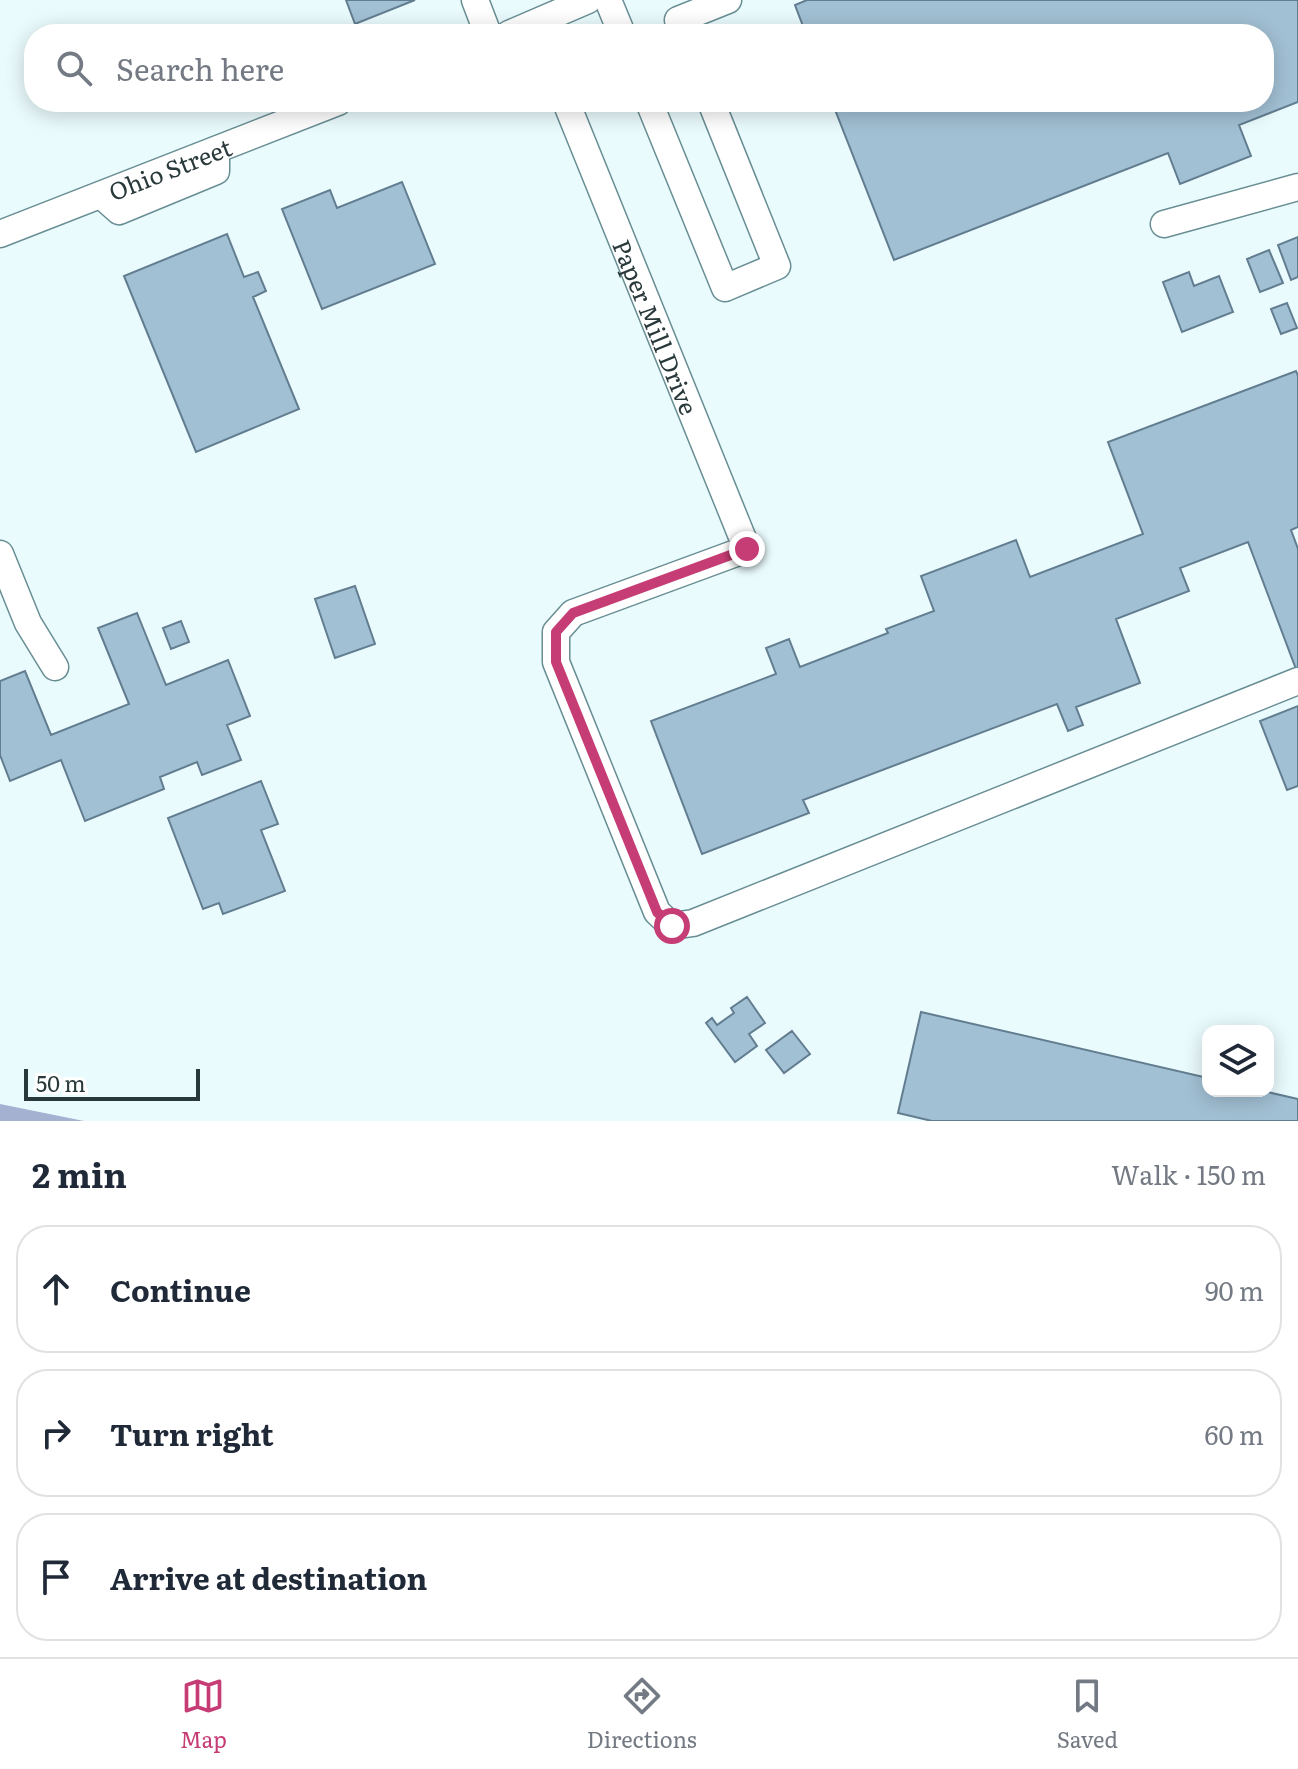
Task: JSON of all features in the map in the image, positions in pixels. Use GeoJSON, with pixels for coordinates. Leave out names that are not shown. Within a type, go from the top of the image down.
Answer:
{"type":"FeatureCollection","features":[{"type":"Feature","properties":{"kind":"street"},"geometry":{"type":"LineString","coordinates":[[475,0],[484,24]]}},
{"type":"Feature","properties":{"kind":"street"},"geometry":{"type":"LineString","coordinates":[[545,24],[588,0]]}},
{"type":"Feature","properties":{"kind":"street"},"geometry":{"type":"LineString","coordinates":[[608,0],[618,24]]}},
{"type":"Feature","properties":{"kind":"street"},"geometry":{"type":"LineString","coordinates":[[680,24],[678,20],[728,0]]}},
{"type":"Feature","properties":{"kind":"street","name":"Ohio Street"},"geometry":{"type":"LineString","coordinates":[[0,234],[313,112]]}},
{"type":"Feature","properties":{"kind":"street","name":"Paper Mill Drive"},"geometry":{"type":"LineString","coordinates":[[570,112],[747,549],[573,613],[556,632],[556,662],[657,912],[672,926],[693,923],[1298,681]]}},
{"type":"Feature","properties":{"kind":"street"},"geometry":{"type":"LineString","coordinates":[[653,112],[725,288],[777,266],[715,112]]}},
{"type":"Feature","properties":{"kind":"street"},"geometry":{"type":"LineString","coordinates":[[1164,224],[1298,187]]}},
{"type":"Feature","properties":{"kind":"street"},"geometry":{"type":"LineString","coordinates":[[0,554],[28,623],[55,667]]}},
{"type":"Feature","properties":{"kind":"water"},"geometry":{"type":"Polygon","coordinates":[[[0,1104],[84,1121],[0,1121],[0,1104]]]}},
{"type":"Feature","properties":{"kind":"building"},"geometry":{"type":"Polygon","coordinates":[[[346,0],[415,0],[355,24],[346,0]]]}},
{"type":"Feature","properties":{"kind":"building"},"geometry":{"type":"Polygon","coordinates":[[[807,0],[1298,0],[1298,102],[1274,111],[1274,24],[802,24],[795,5],[807,0]]]}},
{"type":"Feature","properties":{"kind":"building"},"geometry":{"type":"Polygon","coordinates":[[[836,112],[1272,112],[1239,125],[1251,156],[1180,184],[1168,153],[894,260],[836,112]]]}},
{"type":"Feature","properties":{"kind":"building"},"geometry":{"type":"Polygon","coordinates":[[[402,182],[435,264],[322,309],[282,209],[330,190],[337,208],[402,182]]]}},
{"type":"Feature","properties":{"kind":"building"},"geometry":{"type":"Polygon","coordinates":[[[227,234],[244,277],[258,272],[266,291],[253,297],[299,409],[196,452],[124,276],[227,234]]]}},
{"type":"Feature","properties":{"kind":"building"},"geometry":{"type":"Polygon","coordinates":[[[1298,237],[1298,277],[1291,280],[1278,245],[1298,237]]]}},
{"type":"Feature","properties":{"kind":"building"},"geometry":{"type":"Polygon","coordinates":[[[1269,250],[1283,283],[1260,292],[1247,259],[1269,250]]]}},
{"type":"Feature","properties":{"kind":"building"},"geometry":{"type":"Polygon","coordinates":[[[1189,272],[1194,286],[1219,276],[1233,312],[1182,332],[1163,282],[1189,272]]]}},
{"type":"Feature","properties":{"kind":"building"},"geometry":{"type":"Polygon","coordinates":[[[1287,303],[1297,328],[1281,334],[1271,309],[1287,303]]]}},
{"type":"Feature","properties":{"kind":"building"},"geometry":{"type":"Polygon","coordinates":[[[1296,371],[1298,527],[1291,530],[1298,549],[1298,668],[1248,542],[1180,568],[1189,591],[1116,619],[1140,683],[1076,707],[1083,725],[1068,731],[1057,704],[803,800],[809,813],[702,854],[651,721],[776,674],[766,648],[789,639],[800,667],[888,633],[886,629],[934,611],[921,576],[1016,540],[1030,577],[1143,534],[1108,442],[1296,371]]]}},
{"type":"Feature","properties":{"kind":"building"},"geometry":{"type":"Polygon","coordinates":[[[355,586],[375,644],[335,658],[315,599],[355,586]]]}},
{"type":"Feature","properties":{"kind":"building"},"geometry":{"type":"Polygon","coordinates":[[[137,613],[166,685],[228,660],[250,716],[227,725],[241,760],[202,775],[197,762],[160,777],[164,789],[85,821],[61,760],[10,781],[0,755],[0,681],[25,671],[51,735],[129,704],[98,628],[137,613]]]}},
{"type":"Feature","properties":{"kind":"building"},"geometry":{"type":"Polygon","coordinates":[[[181,621],[189,642],[171,649],[163,628],[181,621]]]}},
{"type":"Feature","properties":{"kind":"building"},"geometry":{"type":"Polygon","coordinates":[[[1298,706],[1298,786],[1287,790],[1260,721],[1298,706]]]}},
{"type":"Feature","properties":{"kind":"building"},"geometry":{"type":"Polygon","coordinates":[[[261,781],[278,824],[261,830],[285,891],[223,914],[219,903],[203,909],[168,818],[261,781]]]}},
{"type":"Feature","properties":{"kind":"building"},"geometry":{"type":"Polygon","coordinates":[[[747,997],[765,1023],[749,1034],[757,1046],[735,1062],[706,1023],[712,1018],[717,1025],[734,1013],[731,1008],[747,997]]]}},
{"type":"Feature","properties":{"kind":"building"},"geometry":{"type":"Polygon","coordinates":[[[921,1012],[1202,1077],[1202,1097],[1274,1097],[1274,1094],[1298,1099],[1298,1121],[932,1121],[898,1113],[921,1012]]]}},
{"type":"Feature","properties":{"kind":"building"},"geometry":{"type":"Polygon","coordinates":[[[792,1031],[810,1054],[784,1073],[766,1050],[792,1031]]]}},
{"type":"Feature","properties":{"kind":"route"},"geometry":{"type":"LineString","coordinates":[[672,926],[657,912],[556,662],[556,632],[573,613],[747,549]]}}]}
